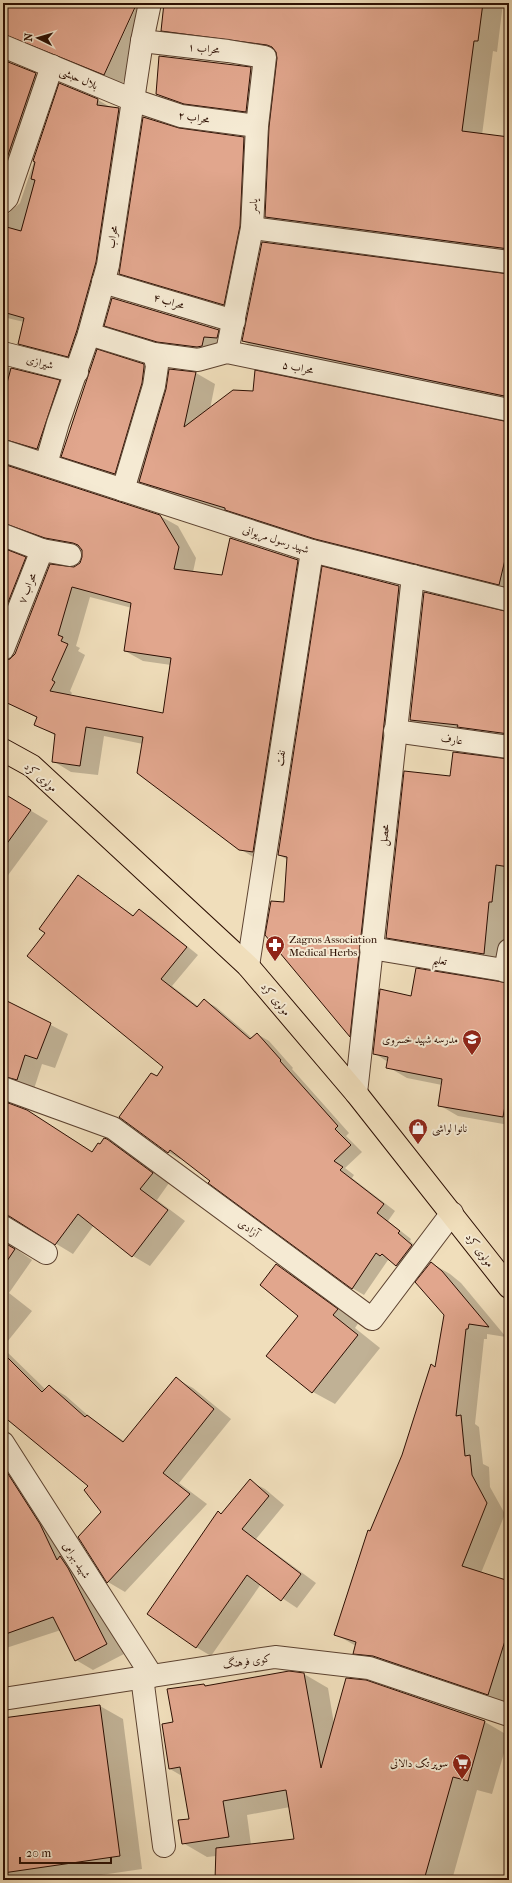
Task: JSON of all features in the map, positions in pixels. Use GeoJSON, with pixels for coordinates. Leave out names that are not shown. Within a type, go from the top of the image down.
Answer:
{"type":"FeatureCollection","features":[{"type":"Feature","properties":{"kind":"main road","name":"مولوی کرد"},"geometry":{"type":"LineString","coordinates":[[3,750],[32,766],[248,966],[356,1093],[509,1287]]}},
{"type":"Feature","properties":{"kind":"street","name":"محراب"},"geometry":{"type":"LineString","coordinates":[[46,464],[58,423],[89,334],[108,265],[142,41],[150,3]]}},
{"type":"Feature","properties":{"kind":"street","name":"محراب ۱"},"geometry":{"type":"LineString","coordinates":[[142,41],[265,57]]}},
{"type":"Feature","properties":{"kind":"street","name":"بلال حبشی"},"geometry":{"type":"LineString","coordinates":[[3,46],[133,100]]}},
{"type":"Feature","properties":{"kind":"street","name":"یاسر"},"geometry":{"type":"LineString","coordinates":[[227,352],[252,228],[257,126],[265,57]]}},
{"type":"Feature","properties":{"kind":"street"},"geometry":{"type":"LineString","coordinates":[[3,202],[7,198],[52,66]]}},
{"type":"Feature","properties":{"kind":"street","name":"محراب ۲"},"geometry":{"type":"LineString","coordinates":[[133,100],[181,116],[257,126]]}},
{"type":"Feature","properties":{"kind":"street"},"geometry":{"type":"LineString","coordinates":[[252,228],[509,262]]}},
{"type":"Feature","properties":{"kind":"street","name":"محراب ۴"},"geometry":{"type":"LineString","coordinates":[[103,282],[234,321]]}},
{"type":"Feature","properties":{"kind":"street","name":"محراب ۵"},"geometry":{"type":"LineString","coordinates":[[89,334],[154,354],[198,360],[227,352],[509,410]]}},
{"type":"Feature","properties":{"kind":"street","name":"شیرازی"},"geometry":{"type":"LineString","coordinates":[[3,353],[77,372]]}},
{"type":"Feature","properties":{"kind":"street"},"geometry":{"type":"LineString","coordinates":[[123,490],[154,386],[157,366],[154,354]]}},
{"type":"Feature","properties":{"kind":"street","name":"شهید رسول مریوانی"},"geometry":{"type":"LineString","coordinates":[[3,451],[312,551],[509,600]]}},
{"type":"Feature","properties":{"kind":"street"},"geometry":{"type":"LineString","coordinates":[[3,535],[42,550],[70,555]]}},
{"type":"Feature","properties":{"kind":"street","name":"محراب ۷"},"geometry":{"type":"LineString","coordinates":[[3,649],[42,550]]}},
{"type":"Feature","properties":{"kind":"street","name":"نفت"},"geometry":{"type":"LineString","coordinates":[[248,966],[312,551]]}},
{"type":"Feature","properties":{"kind":"street","name":"محصل"},"geometry":{"type":"LineString","coordinates":[[356,1093],[413,576]]}},
{"type":"Feature","properties":{"kind":"street","name":"عارف"},"geometry":{"type":"LineString","coordinates":[[396,731],[509,747]]}},
{"type":"Feature","properties":{"kind":"street","name":"تعلیم"},"geometry":{"type":"LineString","coordinates":[[372,948],[507,971]]}},
{"type":"Feature","properties":{"kind":"street"},"geometry":{"type":"LineString","coordinates":[[507,971],[509,950]]}},
{"type":"Feature","properties":{"kind":"street","name":"آزادی"},"geometry":{"type":"LineString","coordinates":[[3,1088],[113,1128],[372,1319],[452,1213]]}},
{"type":"Feature","properties":{"kind":"street"},"geometry":{"type":"LineString","coordinates":[[3,1227],[46,1252]]}},
{"type":"Feature","properties":{"kind":"street","name":"شهید بهرامی"},"geometry":{"type":"LineString","coordinates":[[3,1443],[147,1677]]}},
{"type":"Feature","properties":{"kind":"street","name":"کوی فرهنگ"},"geometry":{"type":"LineString","coordinates":[[3,1699],[275,1657],[369,1668],[509,1715]]}},
{"type":"Feature","properties":{"kind":"street"},"geometry":{"type":"LineString","coordinates":[[147,1677],[164,1846]]}},
{"type":"Feature","properties":{"kind":"building"},"geometry":{"type":"Polygon","coordinates":[[[3,3],[137,3],[104,75],[3,34],[3,3]]]}},
{"type":"Feature","properties":{"kind":"building"},"geometry":{"type":"Polygon","coordinates":[[[164,3],[483,3],[478,41],[474,41],[462,131],[509,137],[509,249],[265,217],[269,127],[277,58],[276,52],[272,47],[267,45],[161,31],[164,3]]]}},
{"type":"Feature","properties":{"kind":"building"},"geometry":{"type":"Polygon","coordinates":[[[159,56],[251,67],[246,112],[184,104],[156,94],[159,56]]]}},
{"type":"Feature","properties":{"kind":"building"},"geometry":{"type":"Polygon","coordinates":[[[3,60],[36,73],[7,158],[3,158],[3,60]]]}},
{"type":"Feature","properties":{"kind":"building"},"geometry":{"type":"Polygon","coordinates":[[[59,83],[98,99],[97,105],[119,108],[96,262],[68,357],[18,344],[24,318],[3,312],[3,226],[21,231],[35,180],[31,179],[35,162],[33,161],[59,83]]]}},
{"type":"Feature","properties":{"kind":"building"},"geometry":{"type":"Polygon","coordinates":[[[143,117],[179,128],[244,137],[240,226],[224,305],[119,274],[143,117]]]}},
{"type":"Feature","properties":{"kind":"building"},"geometry":{"type":"Polygon","coordinates":[[[262,242],[509,274],[509,397],[242,341],[262,242]]]}},
{"type":"Feature","properties":{"kind":"building"},"geometry":{"type":"Polygon","coordinates":[[[112,298],[219,330],[217,338],[204,337],[202,346],[197,347],[157,342],[104,326],[112,298]]]}},
{"type":"Feature","properties":{"kind":"building"},"geometry":{"type":"Polygon","coordinates":[[[97,349],[144,364],[142,383],[115,474],[61,457],[97,349]]]}},
{"type":"Feature","properties":{"kind":"building"},"geometry":{"type":"Polygon","coordinates":[[[11,368],[60,380],[37,449],[3,439],[3,398],[11,368]]]}},
{"type":"Feature","properties":{"kind":"building"},"geometry":{"type":"Polygon","coordinates":[[[169,369],[196,372],[184,427],[233,390],[253,391],[255,370],[509,422],[509,543],[499,585],[315,539],[225,510],[225,508],[139,482],[166,389],[169,369]]]}},
{"type":"Feature","properties":{"kind":"building"},"geometry":{"type":"Polygon","coordinates":[[[3,464],[160,515],[179,547],[174,569],[222,575],[230,538],[298,560],[253,852],[239,850],[137,773],[143,737],[86,727],[80,766],[52,762],[55,734],[34,725],[37,717],[3,701],[3,661],[10,659],[15,654],[50,564],[74,567],[80,563],[82,550],[78,545],[73,543],[45,538],[3,523],[3,464]],[[72,587],[58,635],[63,637],[61,641],[68,644],[52,680],[55,682],[50,691],[163,713],[171,658],[124,651],[131,603],[72,587]]]}},
{"type":"Feature","properties":{"kind":"building"},"geometry":{"type":"Polygon","coordinates":[[[3,548],[26,557],[3,615],[3,548]]]}},
{"type":"Feature","properties":{"kind":"building"},"geometry":{"type":"Polygon","coordinates":[[[322,566],[399,586],[350,1037],[265,935],[271,901],[284,902],[287,857],[278,855],[322,566]]]}},
{"type":"Feature","properties":{"kind":"building"},"geometry":{"type":"Polygon","coordinates":[[[424,592],[509,612],[509,734],[457,727],[458,725],[410,720],[424,592]]]}},
{"type":"Feature","properties":{"kind":"building"},"geometry":{"type":"Polygon","coordinates":[[[453,752],[509,759],[509,867],[496,865],[492,902],[489,902],[484,954],[386,938],[404,771],[450,776],[453,752]]]}},
{"type":"Feature","properties":{"kind":"building"},"geometry":{"type":"Polygon","coordinates":[[[3,793],[31,810],[3,849],[3,793]]]}},
{"type":"Feature","properties":{"kind":"building"},"geometry":{"type":"Polygon","coordinates":[[[78,875],[133,916],[139,909],[187,947],[161,979],[197,1007],[204,999],[250,1039],[257,1033],[338,1126],[335,1129],[351,1145],[334,1161],[343,1167],[340,1170],[384,1204],[377,1213],[400,1231],[398,1233],[412,1245],[396,1266],[382,1254],[380,1256],[376,1253],[352,1289],[208,1183],[210,1181],[170,1150],[168,1153],[119,1117],[151,1073],[157,1076],[163,1067],[27,956],[45,933],[39,929],[78,875]]]}},
{"type":"Feature","properties":{"kind":"building"},"geometry":{"type":"Polygon","coordinates":[[[416,968],[509,983],[509,1083],[503,1117],[438,1106],[442,1079],[386,1068],[388,1057],[373,1054],[380,989],[411,996],[416,968]]]}},
{"type":"Feature","properties":{"kind":"building"},"geometry":{"type":"Polygon","coordinates":[[[3,999],[51,1023],[37,1059],[25,1055],[17,1080],[3,1076],[3,999]]]}},
{"type":"Feature","properties":{"kind":"building"},"geometry":{"type":"Polygon","coordinates":[[[3,1101],[27,1110],[92,1152],[98,1143],[100,1144],[104,1138],[107,1139],[153,1173],[140,1189],[168,1210],[132,1257],[78,1214],[55,1245],[9,1216],[3,1215],[3,1101]]]}},
{"type":"Feature","properties":{"kind":"building"},"geometry":{"type":"Polygon","coordinates":[[[3,1242],[15,1249],[3,1267],[3,1242]]]}},
{"type":"Feature","properties":{"kind":"building"},"geometry":{"type":"Polygon","coordinates":[[[431,1262],[442,1271],[489,1327],[469,1324],[468,1329],[466,1329],[456,1416],[461,1415],[465,1456],[470,1455],[472,1475],[487,1503],[462,1566],[509,1581],[509,1628],[488,1695],[373,1656],[353,1654],[356,1642],[334,1635],[368,1530],[370,1531],[402,1455],[431,1364],[435,1367],[444,1315],[415,1282],[431,1262]]]}},
{"type":"Feature","properties":{"kind":"building"},"geometry":{"type":"Polygon","coordinates":[[[276,1264],[338,1309],[333,1315],[358,1335],[312,1393],[266,1356],[298,1316],[260,1285],[276,1264]]]}},
{"type":"Feature","properties":{"kind":"building"},"geometry":{"type":"Polygon","coordinates":[[[3,1353],[42,1392],[49,1385],[85,1417],[87,1415],[123,1442],[176,1377],[214,1409],[163,1473],[190,1494],[107,1583],[78,1537],[101,1512],[84,1490],[88,1486],[3,1416],[3,1353]]]}},
{"type":"Feature","properties":{"kind":"building"},"geometry":{"type":"Polygon","coordinates":[[[3,1466],[40,1524],[57,1560],[60,1556],[68,1568],[107,1644],[75,1661],[53,1617],[3,1635],[3,1466]]]}},
{"type":"Feature","properties":{"kind":"building"},"geometry":{"type":"Polygon","coordinates":[[[250,1479],[269,1496],[242,1529],[301,1574],[281,1601],[247,1575],[196,1648],[147,1614],[218,1511],[221,1514],[250,1479]]]}},
{"type":"Feature","properties":{"kind":"building"},"geometry":{"type":"Polygon","coordinates":[[[289,1671],[304,1673],[321,1768],[346,1678],[366,1680],[485,1721],[468,1781],[453,1777],[424,1880],[215,1880],[216,1848],[294,1839],[286,1790],[223,1801],[229,1837],[182,1844],[178,1820],[189,1819],[180,1767],[169,1769],[162,1724],[173,1722],[167,1689],[204,1684],[205,1686],[289,1671]]]}},
{"type":"Feature","properties":{"kind":"building"},"geometry":{"type":"Polygon","coordinates":[[[100,1705],[120,1856],[3,1873],[3,1718],[100,1705]]]}},
{"type":"Feature","properties":{"kind":"place","name":"Zagros Association Medical Herbs"},"geometry":{"type":"Point","coordinates":[275,962]}},
{"type":"Feature","properties":{"kind":"place","name":"مدرسه شهید خسروی"},"geometry":{"type":"Point","coordinates":[472,1056]}},
{"type":"Feature","properties":{"kind":"place","name":"نانوا لواشی"},"geometry":{"type":"Point","coordinates":[418,1145]}},
{"type":"Feature","properties":{"kind":"place","name":"سوپر تک دالانی"},"geometry":{"type":"Point","coordinates":[462,1780]}}]}
